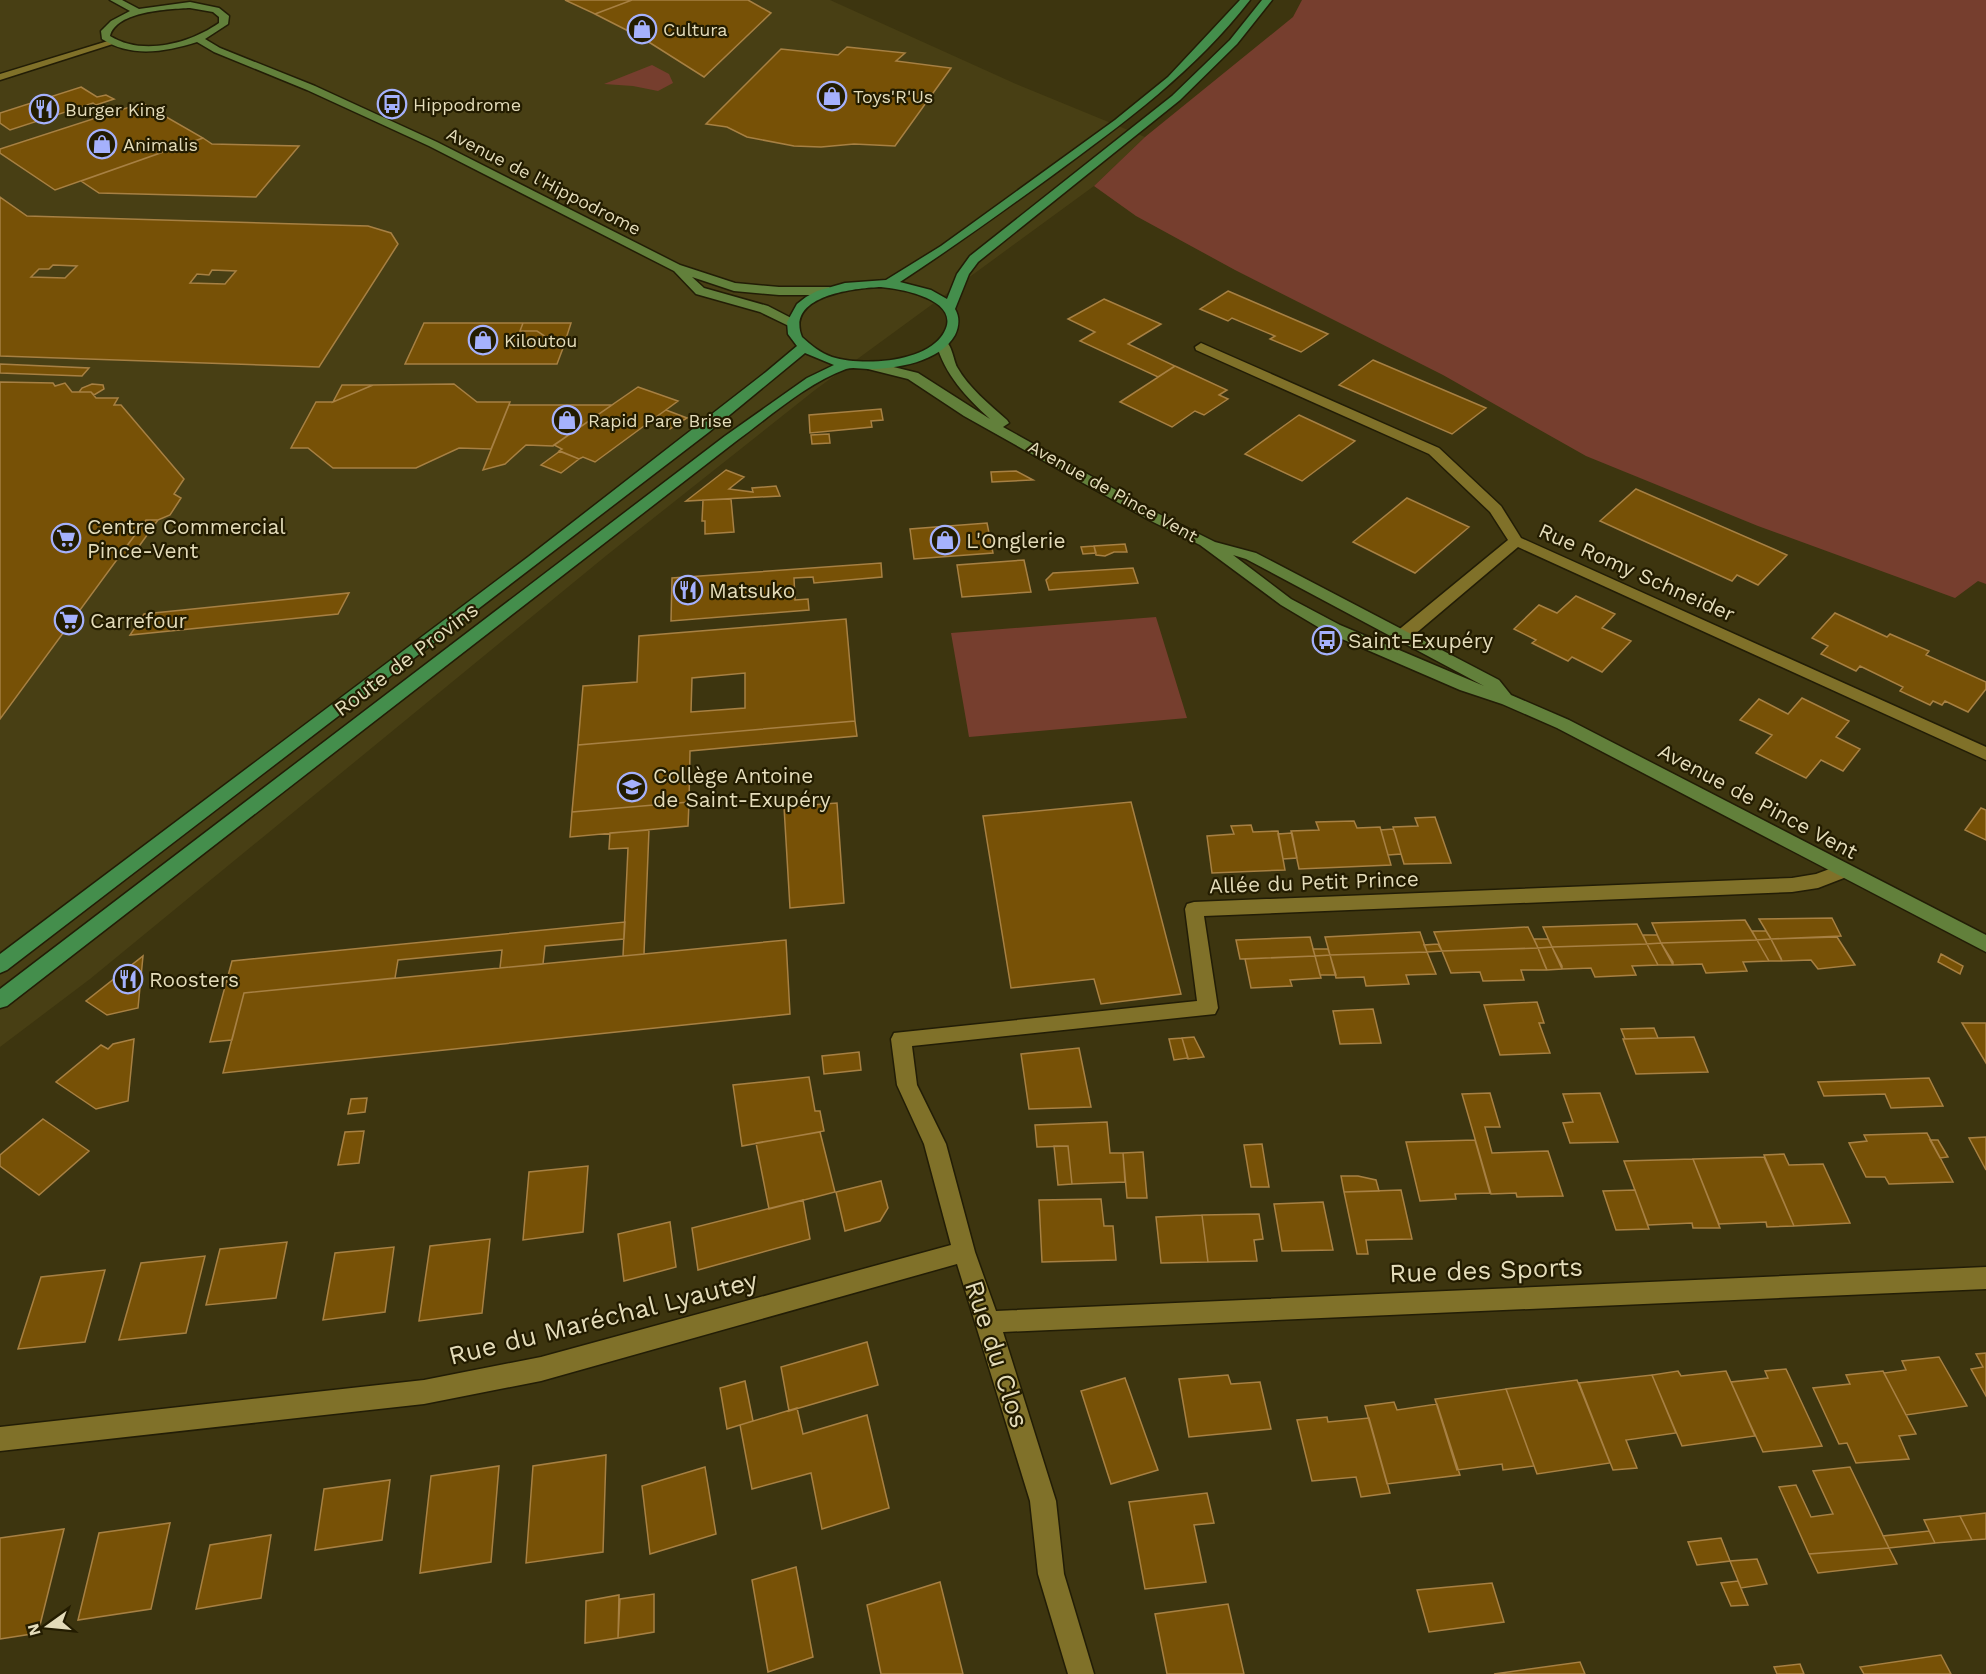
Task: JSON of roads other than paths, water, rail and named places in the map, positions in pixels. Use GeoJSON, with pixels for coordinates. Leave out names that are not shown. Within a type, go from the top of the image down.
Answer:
{"type":"FeatureCollection","features":[{"type":"Feature","properties":{"kind":"main road"},"geometry":{"type":"LineString","coordinates":[[115,0],[138,12]]}},
{"type":"Feature","properties":{"kind":"main road"},"geometry":{"type":"LineString","coordinates":[[889,283],[945,248],[1066,161],[1171,78],[1210,40],[1245,0]]}},
{"type":"Feature","properties":{"kind":"main road"},"geometry":{"type":"LineString","coordinates":[[949,309],[963,274],[974,259],[1165,108],[1199,78],[1244,32],[1267,0]]}},
{"type":"Feature","properties":{"kind":"main road"},"geometry":{"type":"LineString","coordinates":[[190,5],[216,10],[224,16],[223,24],[214,32],[199,39],[175,46],[150,48],[127,47],[111,43],[105,37],[106,31],[117,21],[138,12],[164,7],[190,5]]}},
{"type":"Feature","properties":{"kind":"main road","name":"Avenue de l'Hippodrome"},"geometry":{"type":"LineString","coordinates":[[199,39],[217,50],[311,88],[433,144],[676,268],[734,287],[779,291],[829,291]]}},
{"type":"Feature","properties":{"kind":"main road","name":"Avenue de l'Hippodrome"},"geometry":{"type":"LineString","coordinates":[[676,268],[700,291],[764,309],[793,324]]}},
{"type":"Feature","properties":{"kind":"main road"},"geometry":{"type":"LineString","coordinates":[[889,283],[925,291],[940,299],[949,309],[953,320],[951,332],[942,343],[925,355],[873,366],[846,364],[822,357],[804,347],[795,336],[793,324],[798,312],[810,301],[829,291],[854,284],[889,283]]}},
{"type":"Feature","properties":{"kind":"main road","name":"Avenue de Pince Vent"},"geometry":{"type":"LineString","coordinates":[[942,343],[947,363],[958,380],[1021,440]]}},
{"type":"Feature","properties":{"kind":"main road","name":"Route de Provins"},"geometry":{"type":"LineString","coordinates":[[0,965],[534,560],[586,517],[758,387],[804,347]]}},
{"type":"Feature","properties":{"kind":"main road","name":"Route de Provins"},"geometry":{"type":"LineString","coordinates":[[0,1000],[730,439],[805,385],[846,364]]}},
{"type":"Feature","properties":{"kind":"main road","name":"Avenue de Pince Vent"},"geometry":{"type":"LineString","coordinates":[[873,366],[913,376],[969,413],[1205,543],[1286,602],[1334,629],[1466,686],[1508,700],[1563,724],[1986,944]]}},
{"type":"Feature","properties":{"kind":"main road","name":"Avenue de Pince Vent"},"geometry":{"type":"LineString","coordinates":[[1205,543],[1251,556],[1493,684],[1508,700]]}},
{"type":"Feature","properties":{"kind":"street"},"geometry":{"type":"LineString","coordinates":[[0,77],[111,43]]}},
{"type":"Feature","properties":{"kind":"street","name":"Rue Romy Schneider"},"geometry":{"type":"LineString","coordinates":[[1201,347],[1434,451],[1496,509],[1516,541],[1986,754]]}},
{"type":"Feature","properties":{"kind":"street"},"geometry":{"type":"LineString","coordinates":[[1402,636],[1516,541]]}},
{"type":"Feature","properties":{"kind":"street","name":"Allée du Petit Prince"},"geometry":{"type":"LineString","coordinates":[[900,1039],[1208,1008],[1194,909],[1792,885],[1818,881],[1843,871]]}},
{"type":"Feature","properties":{"kind":"street","name":"Rue du Clos"},"geometry":{"type":"LineString","coordinates":[[900,1039],[907,1085],[935,1144],[964,1252],[1043,1501],[1051,1574],[1081,1674]]}},
{"type":"Feature","properties":{"kind":"street","name":"Rue du Maréchal Lyautey"},"geometry":{"type":"LineString","coordinates":[[0,1439],[447,1388],[541,1369],[964,1252]]}},
{"type":"Feature","properties":{"kind":"street","name":"Rue des Sports"},"geometry":{"type":"LineString","coordinates":[[988,1322],[1986,1278]]}},
{"type":"Feature","properties":{"kind":"place","name":"Cultura"},"geometry":{"type":"Point","coordinates":[642,29]}},
{"type":"Feature","properties":{"kind":"place","name":"Toys'R'Us"},"geometry":{"type":"Point","coordinates":[832,96]}},
{"type":"Feature","properties":{"kind":"place","name":"Hippodrome"},"geometry":{"type":"Point","coordinates":[392,104]}},
{"type":"Feature","properties":{"kind":"place","name":"Burger King"},"geometry":{"type":"Point","coordinates":[44,109]}},
{"type":"Feature","properties":{"kind":"place","name":"Animalis"},"geometry":{"type":"Point","coordinates":[102,144]}},
{"type":"Feature","properties":{"kind":"place","name":"Kiloutou"},"geometry":{"type":"Point","coordinates":[483,340]}},
{"type":"Feature","properties":{"kind":"place","name":"Rapid Pare Brise"},"geometry":{"type":"Point","coordinates":[567,420]}},
{"type":"Feature","properties":{"kind":"place","name":"Centre Commercial Pince-Vent"},"geometry":{"type":"Point","coordinates":[66,538]}},
{"type":"Feature","properties":{"kind":"place","name":"L'Onglerie"},"geometry":{"type":"Point","coordinates":[945,540]}},
{"type":"Feature","properties":{"kind":"place","name":"Matsuko"},"geometry":{"type":"Point","coordinates":[688,590]}},
{"type":"Feature","properties":{"kind":"place","name":"Carrefour"},"geometry":{"type":"Point","coordinates":[69,620]}},
{"type":"Feature","properties":{"kind":"place","name":"Saint-Exupéry"},"geometry":{"type":"Point","coordinates":[1327,640]}},
{"type":"Feature","properties":{"kind":"place","name":"Collège Antoine de Saint-Exupéry"},"geometry":{"type":"Point","coordinates":[632,787]}},
{"type":"Feature","properties":{"kind":"place","name":"Roosters"},"geometry":{"type":"Point","coordinates":[128,979]}}]}
